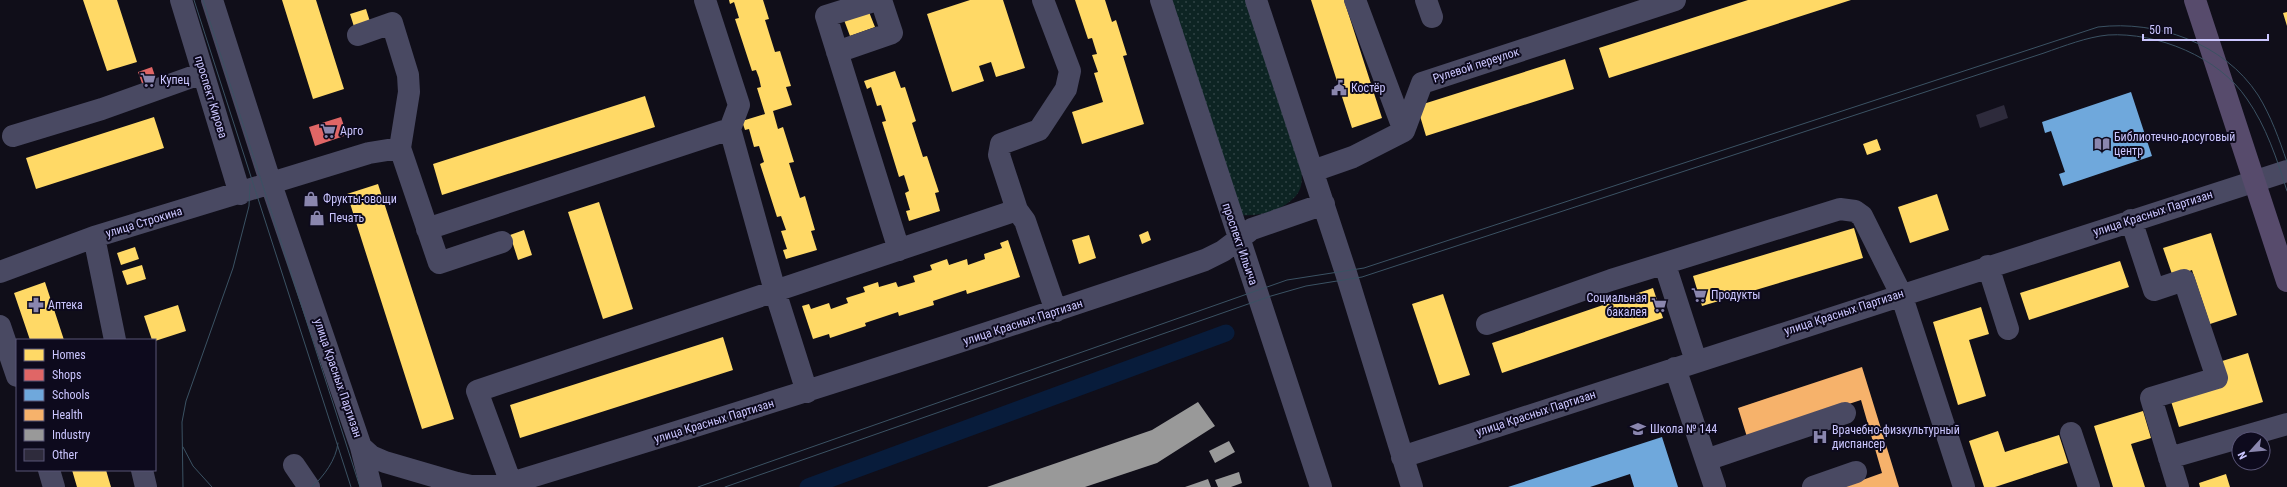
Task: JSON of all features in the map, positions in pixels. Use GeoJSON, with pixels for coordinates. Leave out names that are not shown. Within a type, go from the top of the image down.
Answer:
{"type":"FeatureCollection","features":[{"type":"Feature","properties":{"kind":"main road"},"geometry":{"type":"LineString","coordinates":[[2195,0],[2287,281]]}},
{"type":"Feature","properties":{"kind":"street","name":"проспект Кирова"},"geometry":{"type":"LineString","coordinates":[[181,0],[240,194]]}},
{"type":"Feature","properties":{"kind":"street"},"geometry":{"type":"LineString","coordinates":[[212,0],[272,184]]}},
{"type":"Feature","properties":{"kind":"street"},"geometry":{"type":"LineString","coordinates":[[705,0],[739,105],[730,128],[775,291],[807,392]]}},
{"type":"Feature","properties":{"kind":"street"},"geometry":{"type":"LineString","coordinates":[[877,0],[826,16],[899,250]]}},
{"type":"Feature","properties":{"kind":"street"},"geometry":{"type":"LineString","coordinates":[[837,52],[892,33],[881,0]]}},
{"type":"Feature","properties":{"kind":"street"},"geometry":{"type":"LineString","coordinates":[[1043,0],[1070,71],[1066,89],[1039,130],[1001,144],[999,154],[1017,210],[1025,220],[1056,311]]}},
{"type":"Feature","properties":{"kind":"street","name":"проспект Ильича"},"geometry":{"type":"LineString","coordinates":[[1160,0],[1321,487]]}},
{"type":"Feature","properties":{"kind":"street"},"geometry":{"type":"LineString","coordinates":[[1256,0],[1324,204],[1412,487]]}},
{"type":"Feature","properties":{"kind":"street"},"geometry":{"type":"LineString","coordinates":[[1313,171],[1352,157],[1404,131],[1355,0]]}},
{"type":"Feature","properties":{"kind":"street","name":"Рулевой переулок"},"geometry":{"type":"LineString","coordinates":[[1404,131],[1422,83],[1675,0]]}},
{"type":"Feature","properties":{"kind":"street"},"geometry":{"type":"LineString","coordinates":[[358,35],[392,23],[408,81],[409,92],[400,148],[439,263],[502,242]]}},
{"type":"Feature","properties":{"kind":"street"},"geometry":{"type":"LineString","coordinates":[[13,136],[102,109],[203,73]]}},
{"type":"Feature","properties":{"kind":"street"},"geometry":{"type":"LineString","coordinates":[[427,229],[730,128]]}},
{"type":"Feature","properties":{"kind":"street","name":"улица Строкина"},"geometry":{"type":"LineString","coordinates":[[115,339],[94,237],[240,194],[369,153],[400,148]]}},
{"type":"Feature","properties":{"kind":"street","name":"улица Красных Партизан"},"geometry":{"type":"LineString","coordinates":[[1402,457],[1901,294],[2287,171]]}},
{"type":"Feature","properties":{"kind":"street","name":"улица Красных Партизан"},"geometry":{"type":"LineString","coordinates":[[272,184],[361,447],[371,456],[385,462],[471,486],[511,483],[807,392],[1056,311],[1205,260],[1239,241],[1252,229],[1324,204]]}},
{"type":"Feature","properties":{"kind":"street"},"geometry":{"type":"LineString","coordinates":[[1487,324],[1611,280],[1665,265],[1840,209],[1848,208],[1862,216],[1901,294],[1964,487]]}},
{"type":"Feature","properties":{"kind":"street"},"geometry":{"type":"LineString","coordinates":[[511,483],[477,390],[1017,210]]}},
{"type":"Feature","properties":{"kind":"street"},"geometry":{"type":"LineString","coordinates":[[2131,220],[2154,290],[2184,280],[2216,378],[2151,398],[2178,487]]}},
{"type":"Feature","properties":{"kind":"street"},"geometry":{"type":"LineString","coordinates":[[0,272],[94,237]]}},
{"type":"Feature","properties":{"kind":"street"},"geometry":{"type":"LineString","coordinates":[[1665,265],[1696,361]]}},
{"type":"Feature","properties":{"kind":"street"},"geometry":{"type":"LineString","coordinates":[[1988,266],[2008,329]]}},
{"type":"Feature","properties":{"kind":"street"},"geometry":{"type":"LineString","coordinates":[[0,326],[16,373]]}},
{"type":"Feature","properties":{"kind":"street"},"geometry":{"type":"LineString","coordinates":[[1675,368],[1715,487]]}},
{"type":"Feature","properties":{"kind":"street"},"geometry":{"type":"LineString","coordinates":[[1706,460],[1845,413]]}},
{"type":"Feature","properties":{"kind":"street"},"geometry":{"type":"LineString","coordinates":[[2169,458],[2287,424]]}},
{"type":"Feature","properties":{"kind":"street"},"geometry":{"type":"LineString","coordinates":[[2071,433],[2089,487]]}},
{"type":"Feature","properties":{"kind":"street"},"geometry":{"type":"LineString","coordinates":[[361,447],[371,487]]}},
{"type":"Feature","properties":{"kind":"street"},"geometry":{"type":"LineString","coordinates":[[294,465],[309,487]]}},
{"type":"Feature","properties":{"kind":"street"},"geometry":{"type":"LineString","coordinates":[[49,471],[54,487]]}},
{"type":"Feature","properties":{"kind":"street"},"geometry":{"type":"LineString","coordinates":[[142,471],[146,487]]}},
{"type":"Feature","properties":{"kind":"street"},"geometry":{"type":"LineString","coordinates":[[1813,487],[1856,472]]}},
{"type":"Feature","properties":{"kind":"green space"},"geometry":{"type":"Polygon","coordinates":[[[1171,0],[1249,0],[1301,166],[1302,180],[1300,190],[1293,199],[1280,208],[1257,215],[1242,215],[1171,0]]]}},
{"type":"Feature","properties":{"kind":"building: Homes"},"geometry":{"type":"Polygon","coordinates":[[[83,0],[117,0],[137,62],[107,71],[83,0]]]}},
{"type":"Feature","properties":{"kind":"building: Homes"},"geometry":{"type":"Polygon","coordinates":[[[282,0],[316,0],[344,89],[313,99],[282,0]]]}},
{"type":"Feature","properties":{"kind":"building: Homes"},"geometry":{"type":"Polygon","coordinates":[[[729,0],[763,0],[769,19],[765,20],[775,52],[780,51],[791,86],[786,87],[792,105],[773,111],[778,129],[783,127],[794,162],[789,163],[800,198],[805,196],[815,230],[811,231],[817,250],[786,259],[783,250],[787,249],[781,231],[786,230],[781,216],[777,217],[760,164],[764,162],[759,146],[754,147],[749,129],[745,130],[742,121],[765,114],[757,88],[761,87],[759,78],[756,70],[752,71],[735,19],[739,18],[734,2],[730,4],[729,0]]]}},
{"type":"Feature","properties":{"kind":"building: Homes"},"geometry":{"type":"Polygon","coordinates":[[[970,0],[1003,0],[1025,68],[996,77],[991,62],[979,66],[984,81],[952,92],[927,14],[970,0]]]}},
{"type":"Feature","properties":{"kind":"building: Homes"},"geometry":{"type":"Polygon","coordinates":[[[1075,0],[1105,0],[1112,22],[1116,20],[1127,55],[1123,56],[1144,124],[1082,144],[1072,112],[1103,102],[1094,73],[1098,72],[1092,55],[1097,54],[1092,38],[1088,39],[1075,0]]]}},
{"type":"Feature","properties":{"kind":"building: Homes"},"geometry":{"type":"Polygon","coordinates":[[[1311,0],[1344,0],[1382,118],[1352,128],[1311,0]]]}},
{"type":"Feature","properties":{"kind":"building: Homes"},"geometry":{"type":"Polygon","coordinates":[[[1748,0],[1851,0],[1609,78],[1599,48],[1748,0]]]}},
{"type":"Feature","properties":{"kind":"building: Homes"},"geometry":{"type":"Polygon","coordinates":[[[366,9],[372,28],[356,33],[350,14],[366,9]]]}},
{"type":"Feature","properties":{"kind":"building: Homes"},"geometry":{"type":"Polygon","coordinates":[[[869,12],[875,27],[850,36],[844,20],[869,12]]]}},
{"type":"Feature","properties":{"kind":"building: Homes"},"geometry":{"type":"Polygon","coordinates":[[[2287,12],[2287,26],[2283,13],[2287,12]]]}},
{"type":"Feature","properties":{"kind":"building: Homes"},"geometry":{"type":"Polygon","coordinates":[[[1565,59],[1574,89],[1426,136],[1417,106],[1565,59]]]}},
{"type":"Feature","properties":{"kind":"building: Homes"},"geometry":{"type":"Polygon","coordinates":[[[895,71],[901,88],[905,87],[916,121],[912,123],[923,157],[927,156],[939,192],[935,193],[940,211],[909,221],[906,211],[910,210],[905,193],[909,191],[904,175],[899,177],[882,122],[886,121],[881,105],[877,106],[871,87],[867,89],[864,81],[895,71]]]}},
{"type":"Feature","properties":{"kind":"building: Homes"},"geometry":{"type":"Polygon","coordinates":[[[645,96],[655,127],[442,195],[433,164],[645,96]]]}},
{"type":"Feature","properties":{"kind":"building: Homes"},"geometry":{"type":"Polygon","coordinates":[[[154,117],[164,148],[36,189],[26,158],[154,117]]]}},
{"type":"Feature","properties":{"kind":"building: Homes"},"geometry":{"type":"Polygon","coordinates":[[[1877,139],[1881,150],[1867,155],[1863,144],[1877,139]]]}},
{"type":"Feature","properties":{"kind":"building: Homes"},"geometry":{"type":"Polygon","coordinates":[[[378,184],[454,419],[422,429],[347,194],[378,184]]]}},
{"type":"Feature","properties":{"kind":"building: Homes"},"geometry":{"type":"Polygon","coordinates":[[[1937,194],[1949,230],[1910,243],[1898,207],[1937,194]]]}},
{"type":"Feature","properties":{"kind":"building: Homes"},"geometry":{"type":"Polygon","coordinates":[[[599,202],[633,309],[603,319],[568,212],[599,202]]]}},
{"type":"Feature","properties":{"kind":"building: Homes"},"geometry":{"type":"Polygon","coordinates":[[[1854,228],[1863,258],[1702,306],[1693,276],[1854,228]]]}},
{"type":"Feature","properties":{"kind":"building: Homes"},"geometry":{"type":"Polygon","coordinates":[[[524,230],[532,255],[518,260],[510,235],[524,230]]]}},
{"type":"Feature","properties":{"kind":"building: Homes"},"geometry":{"type":"Polygon","coordinates":[[[1148,231],[1151,240],[1142,244],[1139,235],[1148,231]]]}},
{"type":"Feature","properties":{"kind":"building: Homes"},"geometry":{"type":"Polygon","coordinates":[[[2211,233],[2237,315],[2210,324],[2192,270],[2173,277],[2163,248],[2211,233]]]}},
{"type":"Feature","properties":{"kind":"building: Homes"},"geometry":{"type":"Polygon","coordinates":[[[1089,235],[1096,258],[1079,264],[1072,240],[1089,235]]]}},
{"type":"Feature","properties":{"kind":"building: Homes"},"geometry":{"type":"Polygon","coordinates":[[[1008,240],[1020,277],[967,294],[966,290],[933,301],[934,305],[899,316],[898,312],[865,323],[866,326],[830,338],[829,334],[813,339],[802,306],[809,304],[811,309],[829,303],[831,309],[848,303],[846,298],[865,292],[863,287],[878,282],[879,287],[896,282],[898,287],[915,282],[913,276],[932,270],[930,265],[947,259],[949,265],[967,259],[968,265],[985,259],[984,254],[1002,248],[1000,243],[1008,240]]]}},
{"type":"Feature","properties":{"kind":"building: Homes"},"geometry":{"type":"Polygon","coordinates":[[[135,247],[139,259],[121,265],[117,253],[135,247]]]}},
{"type":"Feature","properties":{"kind":"building: Homes"},"geometry":{"type":"Polygon","coordinates":[[[2120,261],[2129,287],[2029,320],[2020,293],[2120,261]]]}},
{"type":"Feature","properties":{"kind":"building: Homes"},"geometry":{"type":"Polygon","coordinates":[[[142,265],[146,279],[127,285],[122,271],[142,265]]]}},
{"type":"Feature","properties":{"kind":"building: Homes"},"geometry":{"type":"Polygon","coordinates":[[[45,282],[64,339],[30,339],[14,293],[45,282]]]}},
{"type":"Feature","properties":{"kind":"building: Homes"},"geometry":{"type":"Polygon","coordinates":[[[1653,288],[1663,318],[1502,373],[1492,343],[1653,288]]]}},
{"type":"Feature","properties":{"kind":"building: Homes"},"geometry":{"type":"Polygon","coordinates":[[[1443,294],[1470,375],[1439,385],[1412,304],[1443,294]]]}},
{"type":"Feature","properties":{"kind":"building: Homes"},"geometry":{"type":"Polygon","coordinates":[[[178,305],[186,331],[156,341],[156,339],[152,339],[144,316],[178,305]]]}},
{"type":"Feature","properties":{"kind":"building: Homes"},"geometry":{"type":"Polygon","coordinates":[[[1981,307],[1989,334],[1969,340],[1986,396],[1958,405],[1933,322],[1981,307]]]}},
{"type":"Feature","properties":{"kind":"building: Homes"},"geometry":{"type":"Polygon","coordinates":[[[723,337],[733,370],[520,438],[510,405],[723,337]]]}},
{"type":"Feature","properties":{"kind":"building: Homes"},"geometry":{"type":"Polygon","coordinates":[[[2248,353],[2263,402],[2179,427],[2170,398],[2219,362],[2248,353]]]}},
{"type":"Feature","properties":{"kind":"building: Homes"},"geometry":{"type":"Polygon","coordinates":[[[2143,411],[2151,438],[2131,444],[2145,487],[2113,487],[2094,426],[2143,411]]]}},
{"type":"Feature","properties":{"kind":"building: Homes"},"geometry":{"type":"Polygon","coordinates":[[[1998,431],[2005,452],[2059,435],[2068,463],[1995,487],[1984,487],[1969,441],[1998,431]]]}},
{"type":"Feature","properties":{"kind":"building: Homes"},"geometry":{"type":"Polygon","coordinates":[[[72,471],[106,471],[111,487],[77,487],[72,471]]]}},
{"type":"Feature","properties":{"kind":"building: Homes"},"geometry":{"type":"Polygon","coordinates":[[[2226,474],[2230,487],[2200,487],[2199,483],[2226,474]]]}},
{"type":"Feature","properties":{"kind":"building: Shops","name":"Купец"},"geometry":{"type":"Polygon","coordinates":[[[152,67],[159,88],[145,92],[138,72],[152,67]]]}},
{"type":"Feature","properties":{"kind":"building: Shops","name":"Арго"},"geometry":{"type":"Polygon","coordinates":[[[341,117],[347,135],[315,146],[309,127],[341,117]]]}},
{"type":"Feature","properties":{"kind":"building: Schools","name":"Библиотечно-досуговый центр"},"geometry":{"type":"Polygon","coordinates":[[[2131,92],[2152,156],[2063,186],[2059,174],[2065,172],[2051,131],[2045,133],[2042,122],[2131,92]]]}},
{"type":"Feature","properties":{"kind":"building: Schools"},"geometry":{"type":"Polygon","coordinates":[[[1662,437],[1678,487],[1634,487],[1630,474],[1590,487],[1508,487],[1662,437]]]}},
{"type":"Feature","properties":{"kind":"building: Health"},"geometry":{"type":"Polygon","coordinates":[[[1862,367],[1899,487],[1843,487],[1882,473],[1861,400],[1747,437],[1738,408],[1862,367]]]}},
{"type":"Feature","properties":{"kind":"building: Industry"},"geometry":{"type":"Polygon","coordinates":[[[1198,402],[1215,426],[1157,463],[1085,487],[987,487],[1152,430],[1198,402]]]}},
{"type":"Feature","properties":{"kind":"building: Industry"},"geometry":{"type":"Polygon","coordinates":[[[1229,441],[1235,452],[1215,463],[1209,451],[1229,441]]]}},
{"type":"Feature","properties":{"kind":"building: Industry"},"geometry":{"type":"Polygon","coordinates":[[[1239,472],[1242,483],[1231,487],[1218,487],[1215,480],[1239,472]]]}},
{"type":"Feature","properties":{"kind":"building: Industry"},"geometry":{"type":"Polygon","coordinates":[[[1208,479],[1211,487],[1185,487],[1208,479]]]}},
{"type":"Feature","properties":{"kind":"building: Other"},"geometry":{"type":"Polygon","coordinates":[[[2004,105],[2008,118],[1980,128],[1976,115],[2004,105]]]}},
{"type":"Feature","properties":{"kind":"waterway"},"geometry":{"type":"LineString","coordinates":[[808,487],[1226,333]]}},
{"type":"Feature","properties":{"kind":"tram line"},"geometry":{"type":"LineString","coordinates":[[194,0],[351,487]]}},
{"type":"Feature","properties":{"kind":"tram line"},"geometry":{"type":"LineString","coordinates":[[203,0],[360,487]]}},
{"type":"Feature","properties":{"kind":"tram line"},"geometry":{"type":"LineString","coordinates":[[698,487],[1287,280],[1364,268],[2098,27],[2143,27],[2166,32],[2187,39],[2208,49],[2227,61],[2244,77],[2263,103],[2278,136],[2287,162]]}},
{"type":"Feature","properties":{"kind":"tram line"},"geometry":{"type":"LineString","coordinates":[[725,487],[1271,296],[1306,286],[1362,277],[2068,45],[2100,36],[2127,35],[2166,43],[2185,50],[2204,60],[2220,71],[2235,84],[2254,109],[2275,155],[2287,191]]}},
{"type":"Feature","properties":{"kind":"tram line"},"geometry":{"type":"LineString","coordinates":[[183,487],[182,422],[186,401],[233,268],[249,206],[250,184]]}},
{"type":"Feature","properties":{"kind":"tram line"},"geometry":{"type":"LineString","coordinates":[[312,487],[329,467],[335,456],[338,443]]}},
{"type":"Feature","properties":{"kind":"tram line"},"geometry":{"type":"LineString","coordinates":[[183,447],[193,466],[212,487]]}},
{"type":"Feature","properties":{"kind":"place","name":"Купец"},"geometry":{"type":"Point","coordinates":[148,80]}},
{"type":"Feature","properties":{"kind":"place","name":"Костёр"},"geometry":{"type":"Point","coordinates":[1339,88]}},
{"type":"Feature","properties":{"kind":"place","name":"Арго"},"geometry":{"type":"Point","coordinates":[328,131]}},
{"type":"Feature","properties":{"kind":"place","name":"Библиотечно-досуговый центр"},"geometry":{"type":"Point","coordinates":[2102,144]}},
{"type":"Feature","properties":{"kind":"place","name":"Фрукты-овощи"},"geometry":{"type":"Point","coordinates":[311,199]}},
{"type":"Feature","properties":{"kind":"place","name":"Печать"},"geometry":{"type":"Point","coordinates":[317,218]}},
{"type":"Feature","properties":{"kind":"place","name":"Продукты"},"geometry":{"type":"Point","coordinates":[1699,295]}},
{"type":"Feature","properties":{"kind":"place","name":"Аптека"},"geometry":{"type":"Point","coordinates":[36,305]}},
{"type":"Feature","properties":{"kind":"place","name":"Социальная бакалея"},"geometry":{"type":"Point","coordinates":[1659,305]}},
{"type":"Feature","properties":{"kind":"place","name":"Школа № 144"},"geometry":{"type":"Point","coordinates":[1638,429]}},
{"type":"Feature","properties":{"kind":"place","name":"Врачебно-физкультурный диспансер"},"geometry":{"type":"Point","coordinates":[1820,437]}}]}
